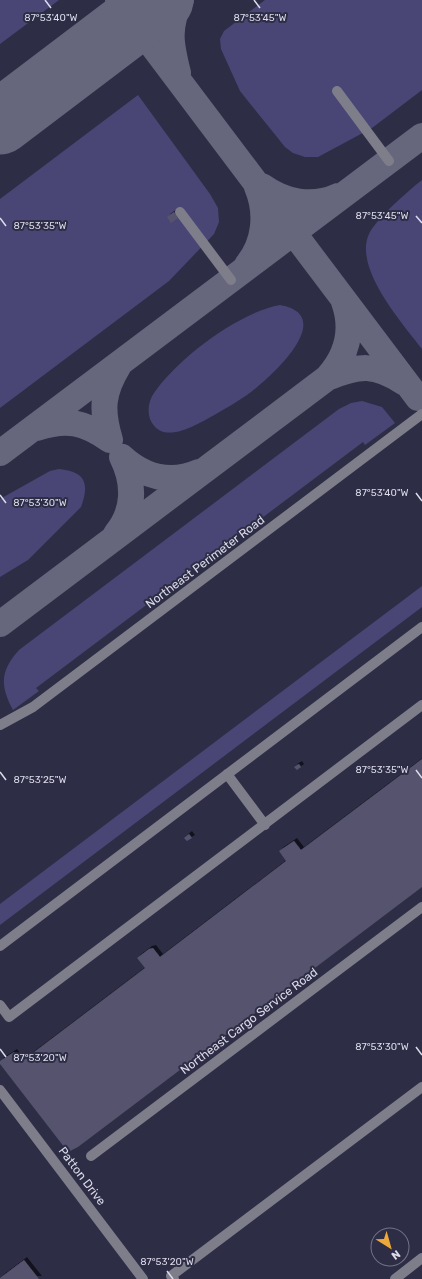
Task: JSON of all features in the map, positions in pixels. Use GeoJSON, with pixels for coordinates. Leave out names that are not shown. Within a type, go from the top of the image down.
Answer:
{"type":"FeatureCollection","features":[{"type":"Feature","properties":{"kind":"street"},"geometry":{"type":"LineString","coordinates":[[338,91],[389,161]]}},
{"type":"Feature","properties":{"kind":"street"},"geometry":{"type":"LineString","coordinates":[[180,212],[231,280]]}},
{"type":"Feature","properties":{"kind":"street","name":"Northeast Perimeter Road"},"geometry":{"type":"LineString","coordinates":[[0,726],[33,708],[422,414]]}},
{"type":"Feature","properties":{"kind":"street"},"geometry":{"type":"LineString","coordinates":[[0,946],[422,627]]}},
{"type":"Feature","properties":{"kind":"street"},"geometry":{"type":"LineString","coordinates":[[0,1005],[9,1017],[422,706]]}},
{"type":"Feature","properties":{"kind":"street"},"geometry":{"type":"LineString","coordinates":[[227,774],[265,825]]}},
{"type":"Feature","properties":{"kind":"street","name":"Northeast Cargo Service Road"},"geometry":{"type":"LineString","coordinates":[[91,1156],[422,907]]}},
{"type":"Feature","properties":{"kind":"street"},"geometry":{"type":"LineString","coordinates":[[174,1279],[172,1276],[422,1087]]}},
{"type":"Feature","properties":{"kind":"street","name":"Patton Drive"},"geometry":{"type":"LineString","coordinates":[[0,1090],[143,1279]]}},
{"type":"Feature","properties":{"kind":"street"},"geometry":{"type":"LineString","coordinates":[[395,1279],[422,1258]]}},
{"type":"Feature","properties":{"kind":"shaded area"},"geometry":{"type":"Polygon","coordinates":[[[0,0],[59,0],[0,44],[0,0]]]}},
{"type":"Feature","properties":{"kind":"shaded area"},"geometry":{"type":"Polygon","coordinates":[[[265,0],[422,0],[422,90],[372,128],[318,157],[305,157],[293,153],[285,147],[240,91],[221,49],[220,39],[224,31],[265,0]]]}},
{"type":"Feature","properties":{"kind":"shaded area"},"geometry":{"type":"Polygon","coordinates":[[[138,95],[210,194],[218,208],[219,222],[214,234],[169,281],[0,408],[0,199],[138,95]]]}},
{"type":"Feature","properties":{"kind":"shaded area"},"geometry":{"type":"Polygon","coordinates":[[[422,180],[422,349],[382,295],[368,263],[366,248],[369,234],[378,221],[422,180]]]}},
{"type":"Feature","properties":{"kind":"shaded area"},"geometry":{"type":"Polygon","coordinates":[[[280,305],[297,311],[303,322],[301,334],[294,348],[269,376],[243,398],[200,423],[172,433],[163,432],[156,427],[149,416],[149,405],[151,399],[165,379],[178,365],[211,338],[228,327],[264,309],[280,305]]]}},
{"type":"Feature","properties":{"kind":"shaded area"},"geometry":{"type":"Polygon","coordinates":[[[362,401],[382,407],[395,423],[365,445],[363,442],[36,688],[39,691],[13,710],[6,693],[4,679],[8,665],[19,650],[339,409],[351,403],[362,401]]]}},
{"type":"Feature","properties":{"kind":"shaded area"},"geometry":{"type":"Polygon","coordinates":[[[59,469],[68,470],[75,473],[83,480],[85,491],[81,507],[28,560],[0,577],[0,499],[50,471],[59,469]]]}},
{"type":"Feature","properties":{"kind":"shaded area"},"geometry":{"type":"Polygon","coordinates":[[[422,586],[422,607],[0,925],[0,904],[422,586]]]}},
{"type":"Feature","properties":{"kind":"building"},"geometry":{"type":"Polygon","coordinates":[[[174,212],[178,218],[171,223],[167,217],[174,212]]]}},
{"type":"Feature","properties":{"kind":"building"},"geometry":{"type":"Polygon","coordinates":[[[422,759],[422,887],[78,1147],[68,1152],[0,1064],[0,1061],[14,1052],[21,1061],[25,1059],[145,968],[137,958],[149,949],[153,948],[160,957],[286,861],[279,851],[294,841],[301,850],[422,759]]]}},
{"type":"Feature","properties":{"kind":"building"},"geometry":{"type":"Polygon","coordinates":[[[299,764],[301,767],[297,770],[294,767],[299,764]]]}},
{"type":"Feature","properties":{"kind":"building"},"geometry":{"type":"Polygon","coordinates":[[[189,834],[192,838],[187,841],[184,838],[189,834]]]}},
{"type":"Feature","properties":{"kind":"building"},"geometry":{"type":"Polygon","coordinates":[[[24,1260],[39,1279],[0,1279],[0,1278],[24,1260]]]}},
{"type":"Feature","properties":{"kind":"taxiway"},"geometry":{"type":"LineString","coordinates":[[118,0],[418,398]]}},
{"type":"Feature","properties":{"kind":"taxiway"},"geometry":{"type":"LineString","coordinates":[[178,73],[172,45],[172,28],[181,0]]}},
{"type":"Feature","properties":{"kind":"taxiway"},"geometry":{"type":"LineString","coordinates":[[0,453],[422,136]]}},
{"type":"Feature","properties":{"kind":"taxiway"},"geometry":{"type":"LineString","coordinates":[[262,186],[271,192],[298,202],[318,202],[338,196]]}},
{"type":"Feature","properties":{"kind":"taxiway"},"geometry":{"type":"LineString","coordinates":[[247,265],[258,247],[263,228],[263,207],[257,187]]}},
{"type":"Feature","properties":{"kind":"taxiway"},"geometry":{"type":"LineString","coordinates":[[344,302],[348,323],[347,342],[340,361],[327,378],[349,370],[367,368],[384,372],[405,383]]}},
{"type":"Feature","properties":{"kind":"taxiway"},"geometry":{"type":"LineString","coordinates":[[37,428],[57,423],[75,424],[92,429],[110,440],[104,410],[106,393],[113,375],[119,365]]}},
{"type":"Feature","properties":{"kind":"taxiway"},"geometry":{"type":"LineString","coordinates":[[0,624],[327,378]]}},
{"type":"Feature","properties":{"kind":"taxiway"},"geometry":{"type":"LineString","coordinates":[[116,534],[127,516],[131,497],[129,477],[122,457],[130,464],[149,474],[168,478],[189,476],[199,472]]}},
{"type":"Feature","properties":{"kind":"runway"},"geometry":{"type":"LineString","coordinates":[[0,122],[161,0]]}}]}
